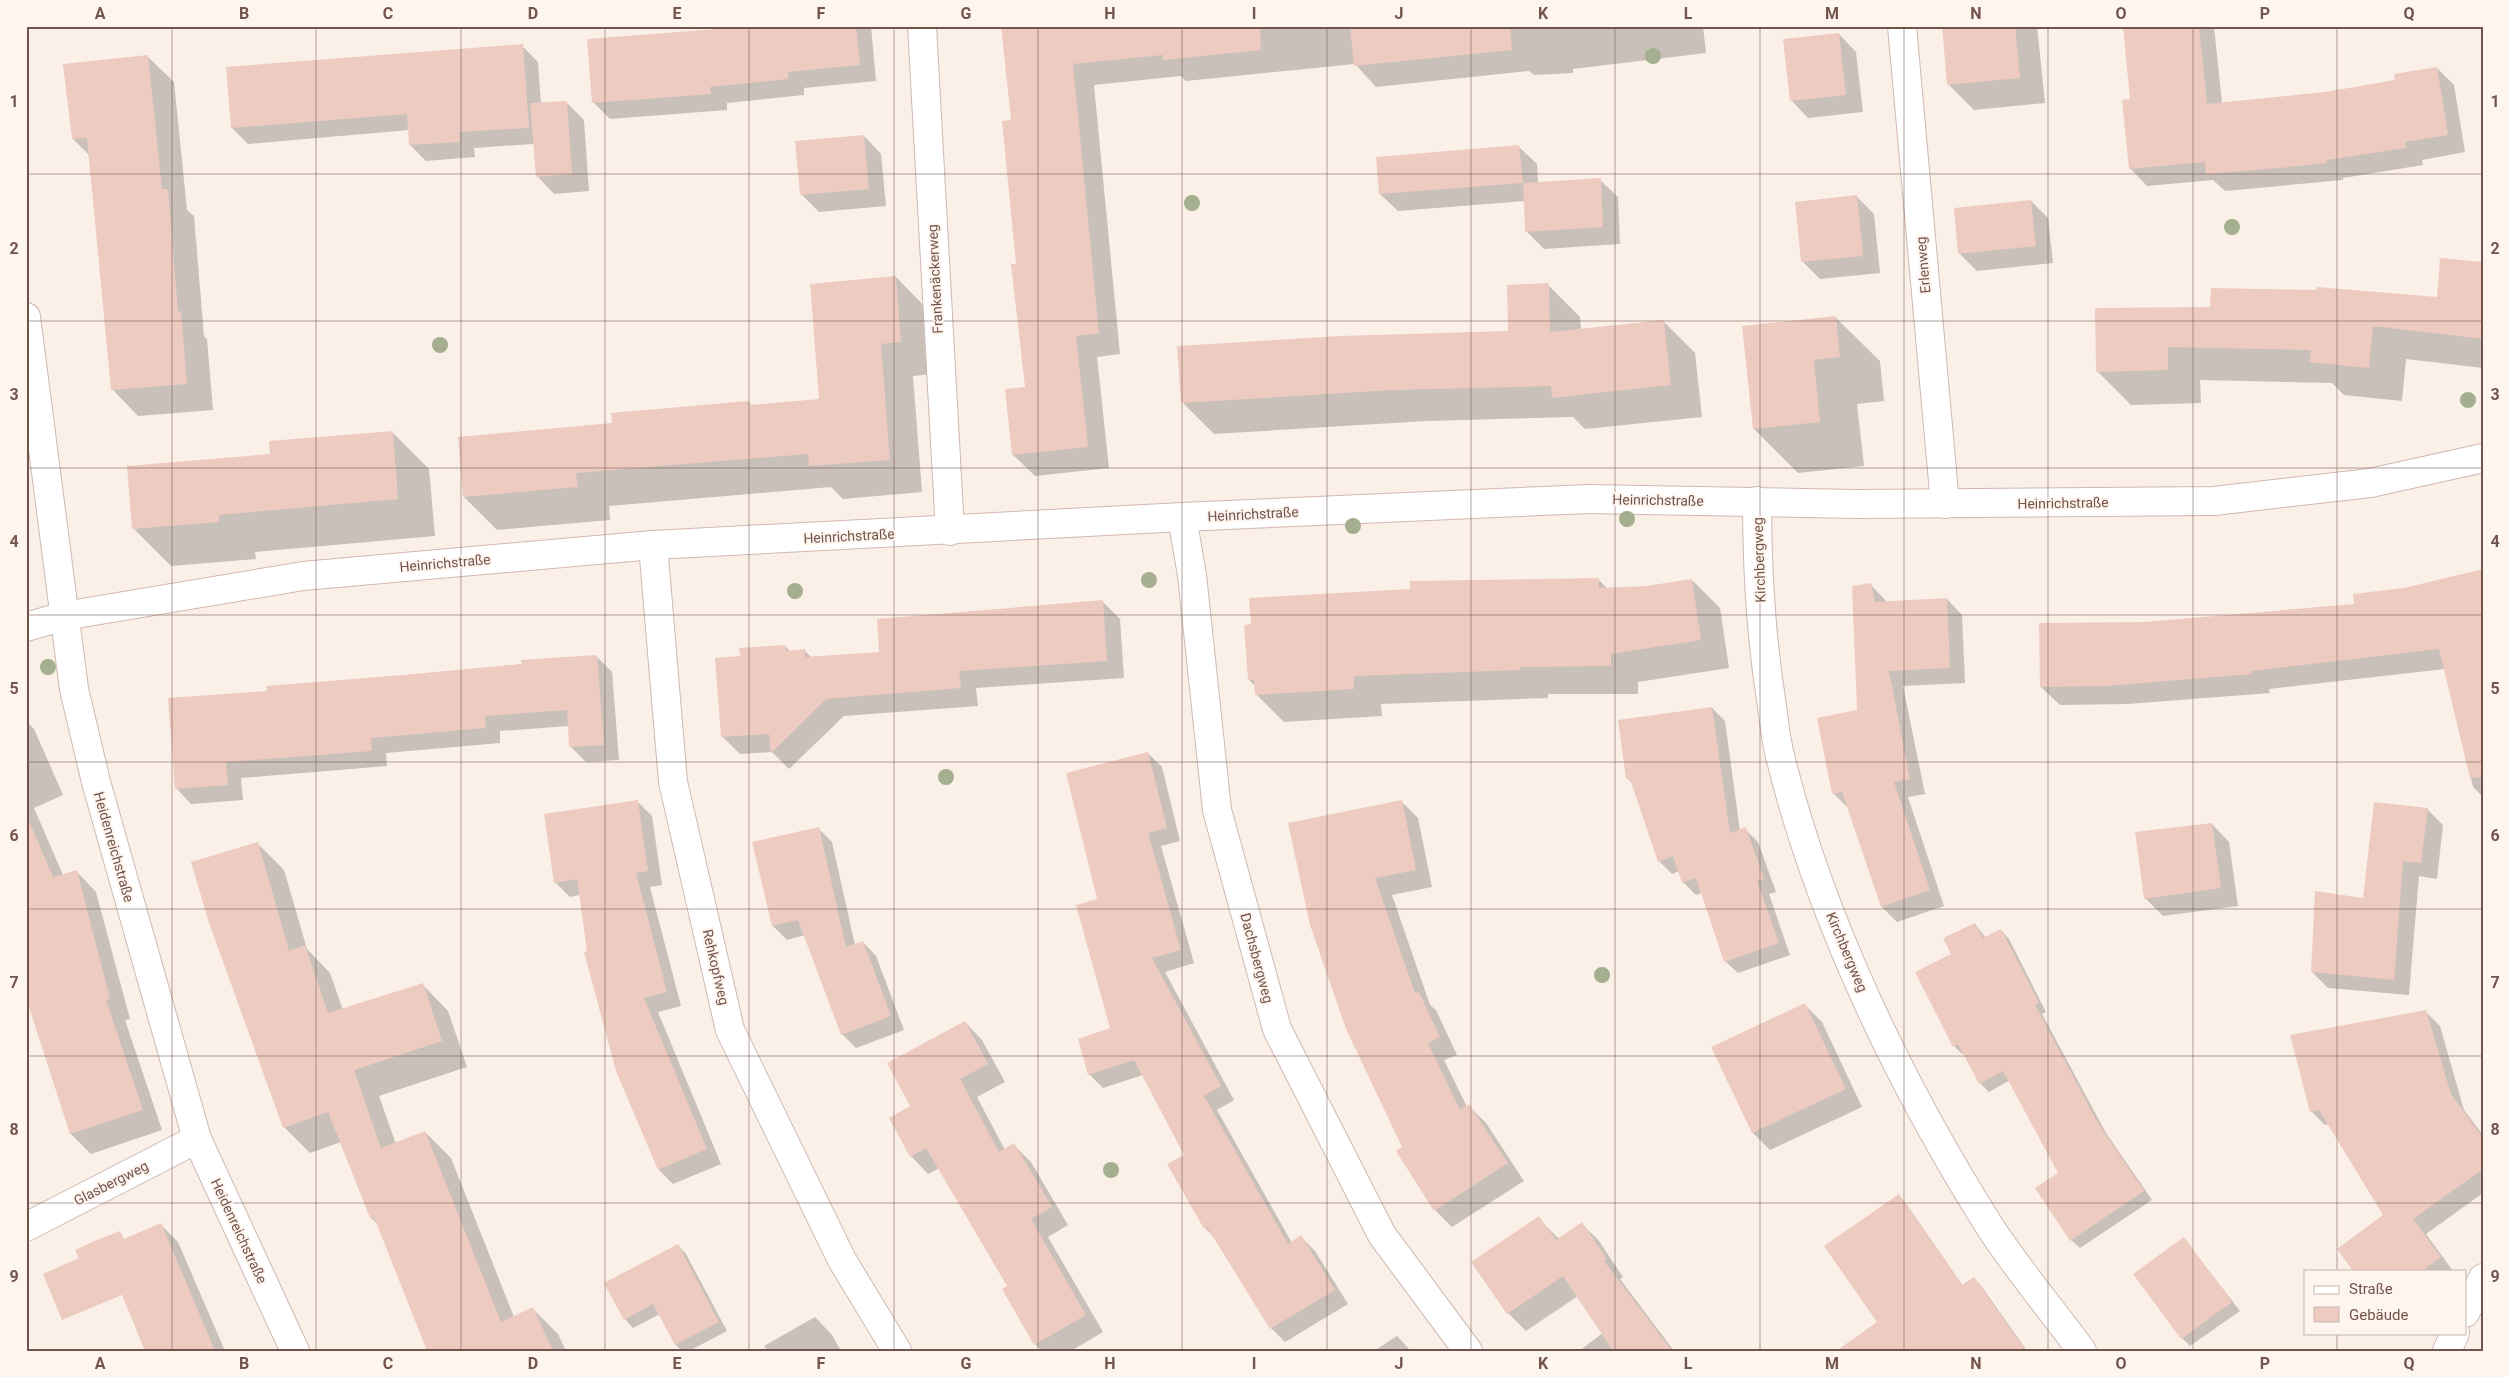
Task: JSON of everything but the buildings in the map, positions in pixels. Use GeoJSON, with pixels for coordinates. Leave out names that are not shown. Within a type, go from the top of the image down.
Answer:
{"type":"FeatureCollection","features":[{"type":"Feature","properties":{"kind":"street","name":"Frankenäckerweg"},"geometry":{"type":"LineString","coordinates":[[922,26],[950,531]]}},
{"type":"Feature","properties":{"kind":"street","name":"Erlenweg"},"geometry":{"type":"LineString","coordinates":[[1902,26],[1944,504]]}},
{"type":"Feature","properties":{"kind":"street","name":"Heidenreichstraße"},"geometry":{"type":"LineString","coordinates":[[26,317],[74,689],[96,782],[196,1139],[295,1351]]}},
{"type":"Feature","properties":{"kind":"street","name":"Heinrichstraße"},"geometry":{"type":"LineString","coordinates":[[26,627],[64,616],[303,576],[653,545],[950,531],[1182,517],[1588,499],[1944,504],[2214,501],[2370,483],[2483,458]]}},
{"type":"Feature","properties":{"kind":"street","name":"Kirchbergweg"},"geometry":{"type":"LineString","coordinates":[[1757,502],[1757,562],[1766,664],[1779,754],[1801,834],[1836,930],[1883,1034],[1936,1134],[1991,1228],[2082,1351]]}},
{"type":"Feature","properties":{"kind":"street","name":"Dachsbergweg"},"geometry":{"type":"LineString","coordinates":[[1182,517],[1192,576],[1217,810],[1277,1029],[1382,1235],[1468,1351]]}},
{"type":"Feature","properties":{"kind":"street","name":"Rehkopfweg"},"geometry":{"type":"LineString","coordinates":[[653,545],[673,782],[730,1030],[842,1260],[897,1351]]}},
{"type":"Feature","properties":{"kind":"street","name":"Glasbergweg"},"geometry":{"type":"LineString","coordinates":[[26,1227],[196,1139]]}},
{"type":"Feature","properties":{"kind":"street"},"geometry":{"type":"LineString","coordinates":[[2466,1311],[2483,1278]]}},
{"type":"Feature","properties":{"kind":"street"},"geometry":{"type":"LineString","coordinates":[[2446,1351],[2454,1334]]}}]}
